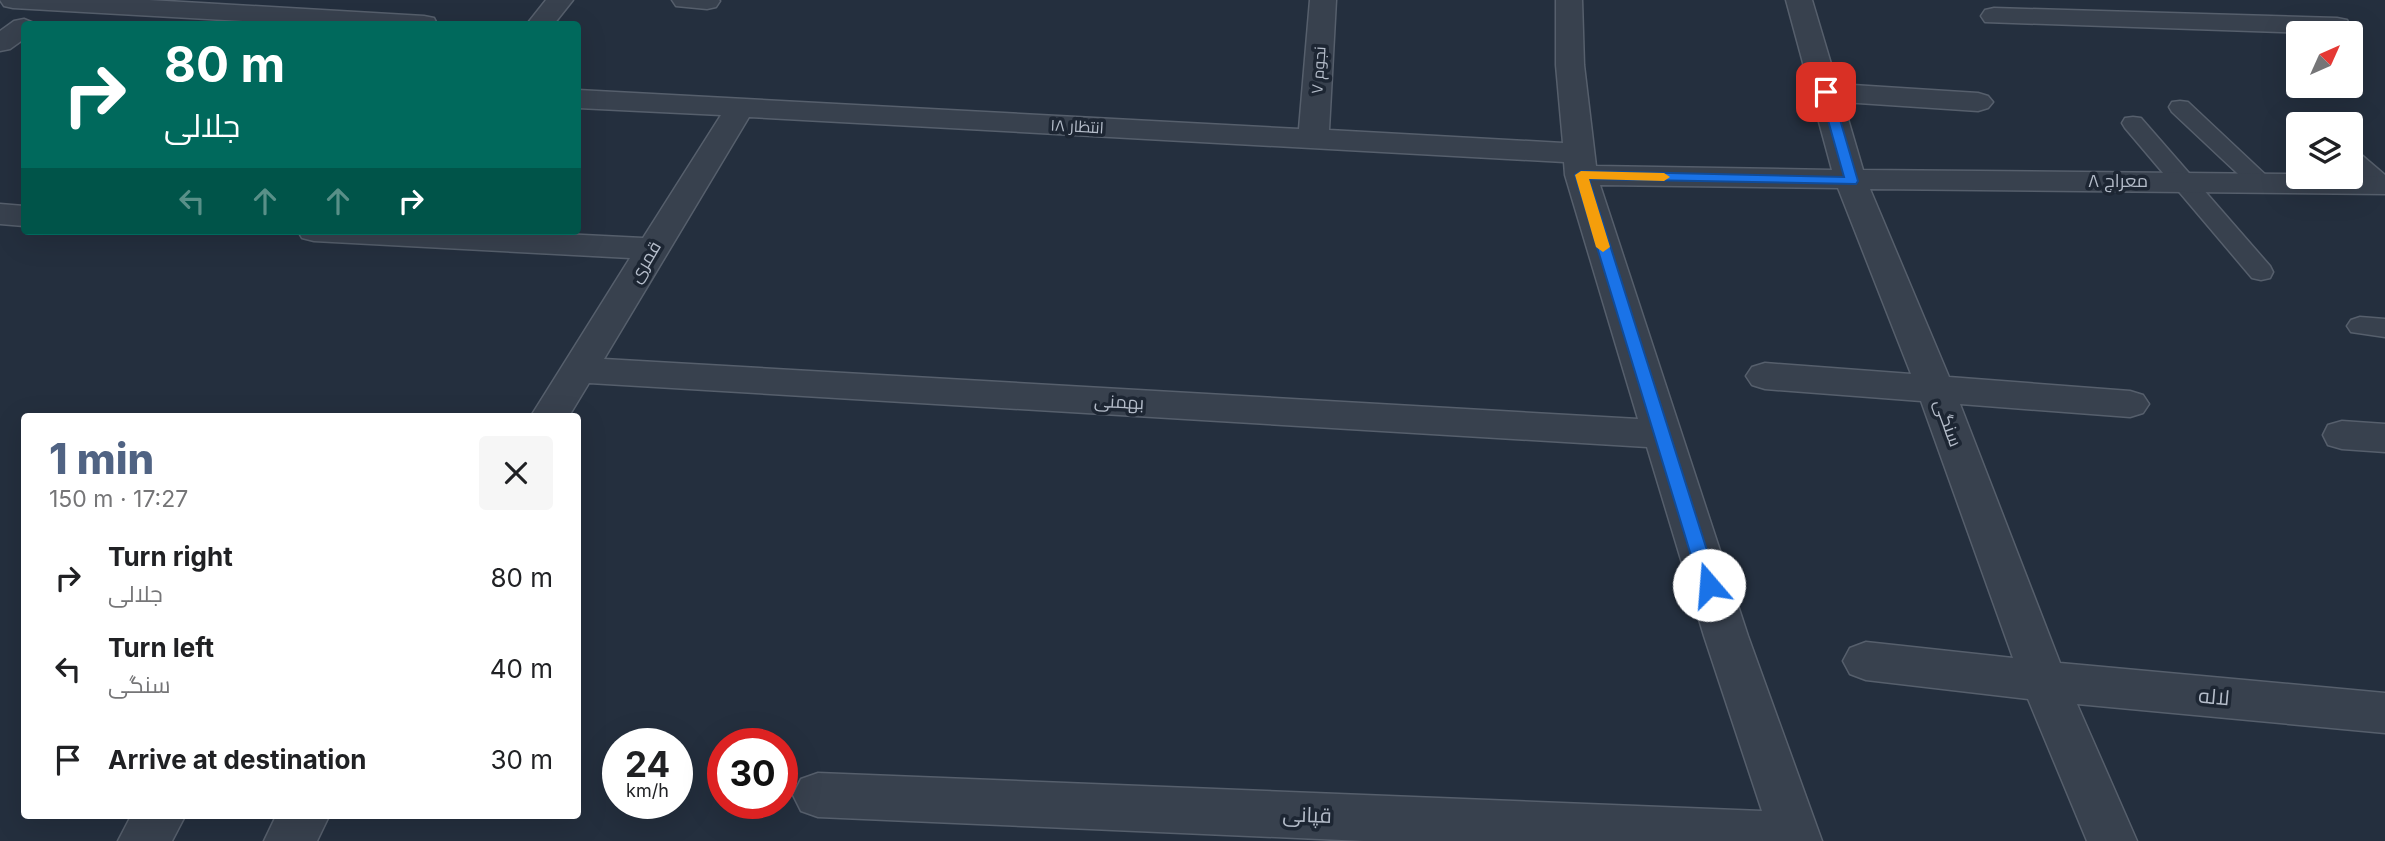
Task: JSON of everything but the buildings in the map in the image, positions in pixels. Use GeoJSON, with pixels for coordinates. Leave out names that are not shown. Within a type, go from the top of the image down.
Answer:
{"type":"FeatureCollection","features":[{"type":"Feature","properties":{"kind":"street"},"geometry":{"type":"LineString","coordinates":[[13,0],[372,21]]}},
{"type":"Feature","properties":{"kind":"street"},"geometry":{"type":"LineString","coordinates":[[542,21],[560,0]]}},
{"type":"Feature","properties":{"kind":"street","name":"نجوم ۷"},"geometry":{"type":"LineString","coordinates":[[1313,139],[1322,0]]}},
{"type":"Feature","properties":{"kind":"street"},"geometry":{"type":"LineString","coordinates":[[1569,0],[1570,65],[1579,164],[1660,433],[1726,636],[1797,838]]}},
{"type":"Feature","properties":{"kind":"street","name":"سنگی"},"geometry":{"type":"LineString","coordinates":[[1799,0],[1851,181],[1935,388],[2043,681],[2112,841]]}},
{"type":"Feature","properties":{"kind":"street"},"geometry":{"type":"LineString","coordinates":[[2120,0],[2140,20]]}},
{"type":"Feature","properties":{"kind":"street"},"geometry":{"type":"LineString","coordinates":[[34,21],[63,3]]}},
{"type":"Feature","properties":{"kind":"street"},"geometry":{"type":"LineString","coordinates":[[1994,16],[2286,24]]}},
{"type":"Feature","properties":{"kind":"street"},"geometry":{"type":"LineString","coordinates":[[0,43],[21,29]]}},
{"type":"Feature","properties":{"kind":"street"},"geometry":{"type":"LineString","coordinates":[[1826,92],[1978,102]]}},
{"type":"Feature","properties":{"kind":"street","name":"انتظار ۱۸"},"geometry":{"type":"LineString","coordinates":[[581,99],[1313,139],[1579,164]]}},
{"type":"Feature","properties":{"kind":"street","name":"قمری"},"geometry":{"type":"LineString","coordinates":[[552,413],[740,108]]}},
{"type":"Feature","properties":{"kind":"street","name":"معراج ۸"},"geometry":{"type":"LineString","coordinates":[[1579,164],[1851,181],[2183,181],[2384,185]]}},
{"type":"Feature","properties":{"kind":"street"},"geometry":{"type":"LineString","coordinates":[[0,214],[21,216]]}},
{"type":"Feature","properties":{"kind":"street"},"geometry":{"type":"LineString","coordinates":[[389,235],[652,249]]}},
{"type":"Feature","properties":{"kind":"street","name":"بهمنی"},"geometry":{"type":"LineString","coordinates":[[578,370],[1660,433]]}},
{"type":"Feature","properties":{"kind":"street"},"geometry":{"type":"LineString","coordinates":[[1765,376],[2130,404]]}},
{"type":"Feature","properties":{"kind":"street"},"geometry":{"type":"LineString","coordinates":[[2342,435],[2385,438]]}},
{"type":"Feature","properties":{"kind":"street","name":"لاله"},"geometry":{"type":"LineString","coordinates":[[1866,661],[2043,681],[2385,713]]}},
{"type":"Feature","properties":{"kind":"street","name":"قپانی"},"geometry":{"type":"LineString","coordinates":[[818,795],[1797,838]]}},
{"type":"Feature","properties":{"kind":"street"},"geometry":{"type":"LineString","coordinates":[[143,841],[158,819]]}},
{"type":"Feature","properties":{"kind":"street"},"geometry":{"type":"LineString","coordinates":[[289,841],[302,819]]}},
{"type":"Feature","properties":{"kind":"lane"},"geometry":{"type":"LineString","coordinates":[[2180,107],[2261,183]]}},
{"type":"Feature","properties":{"kind":"lane"},"geometry":{"type":"LineString","coordinates":[[2133,123],[2261,272]]}},
{"type":"Feature","properties":{"kind":"lane"},"geometry":{"type":"LineString","coordinates":[[2363,168],[2384,185]]}},
{"type":"Feature","properties":{"kind":"slow traffic"},"geometry":{"type":"LineString","coordinates":[[1603,247],[1581,175],[1664,177]]}},
{"type":"Feature","properties":{"kind":"route"},"geometry":{"type":"LineString","coordinates":[[1709,585],[1581,175],[1851,181],[1826,92]]}}]}
